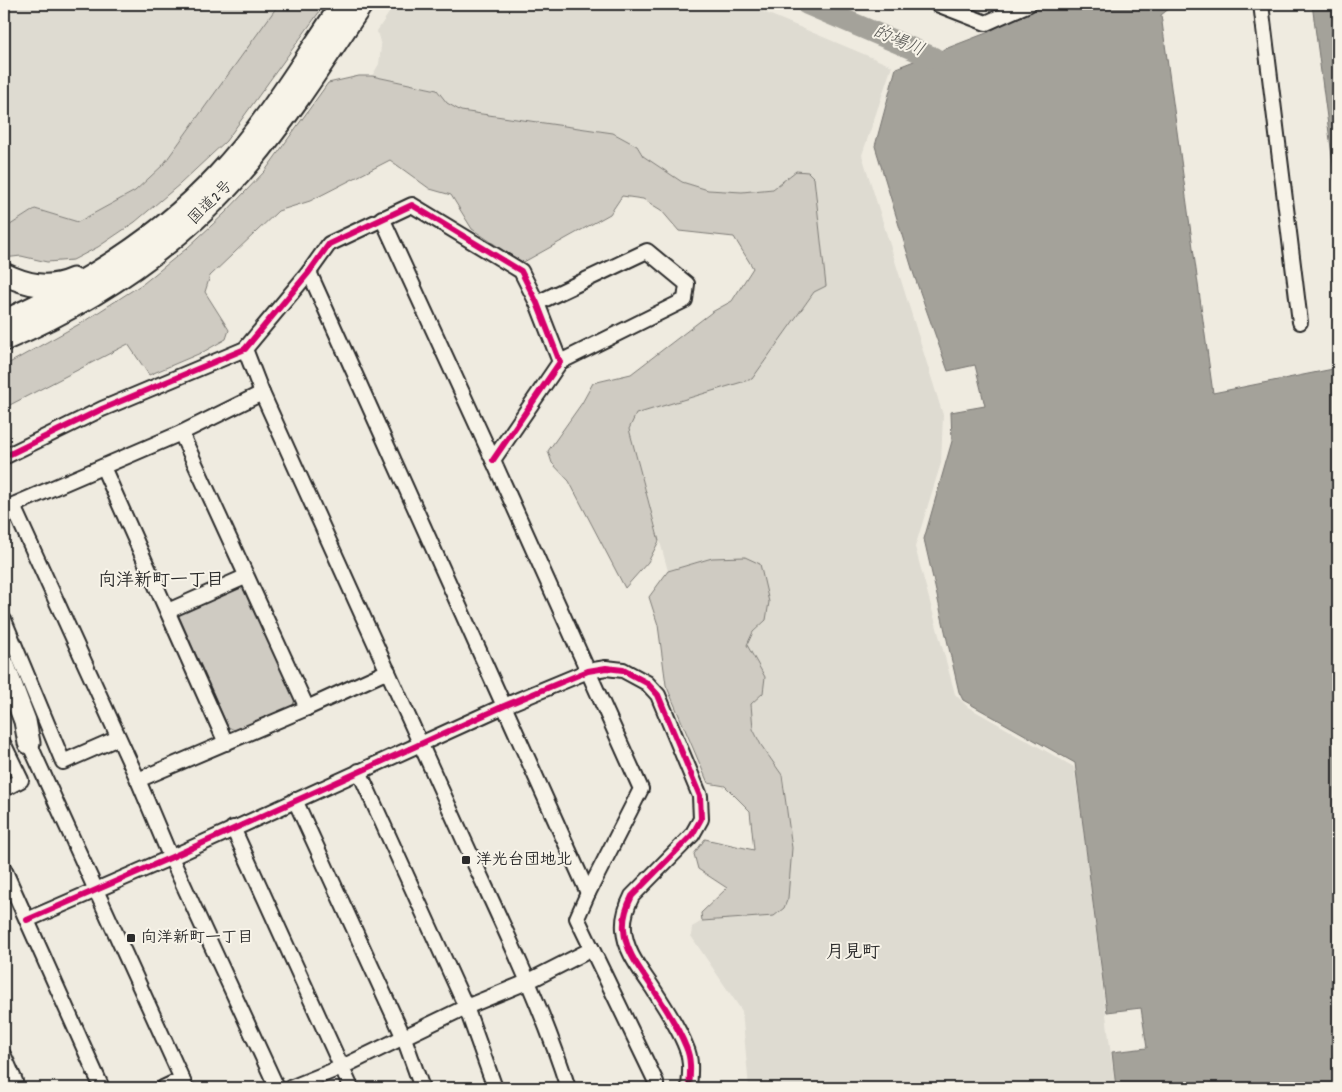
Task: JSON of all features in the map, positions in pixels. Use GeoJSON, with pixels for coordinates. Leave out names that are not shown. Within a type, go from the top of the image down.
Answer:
{"type":"FeatureCollection","features":[{"type":"Feature","properties":{"kind":"highway","name":"国道2号"},"geometry":{"type":"LineString","coordinates":[[4,340],[114,282],[152,256],[214,202],[267,142],[322,49],[342,4]]}},
{"type":"Feature","properties":{"kind":"highway","name":"国道2号"},"geometry":{"type":"LineString","coordinates":[[4,321],[50,299],[118,258],[160,228],[199,195],[218,176],[322,49],[362,4]]}},
{"type":"Feature","properties":{"kind":"highway"},"geometry":{"type":"LineString","coordinates":[[4,274],[20,282],[34,285],[62,284],[92,270],[143,237],[199,195]]}},
{"type":"Feature","properties":{"kind":"highway"},"geometry":{"type":"LineString","coordinates":[[4,345],[83,300]]}},
{"type":"Feature","properties":{"kind":"highway"},"geometry":{"type":"LineString","coordinates":[[4,666],[25,721],[29,743]]}},
{"type":"Feature","properties":{"kind":"highway"},"geometry":{"type":"LineString","coordinates":[[4,685],[29,743]]}},
{"type":"Feature","properties":{"kind":"highway"},"geometry":{"type":"LineString","coordinates":[[4,698],[29,743]]}},
{"type":"Feature","properties":{"kind":"street"},"geometry":{"type":"LineString","coordinates":[[937,4],[986,23],[1029,4]]}},
{"type":"Feature","properties":{"kind":"street"},"geometry":{"type":"LineString","coordinates":[[1261,4],[1300,322]]}},
{"type":"Feature","properties":{"kind":"street"},"geometry":{"type":"LineString","coordinates":[[4,457],[102,409],[245,349],[309,272],[328,244],[412,205],[521,271],[537,303],[560,362]]}},
{"type":"Feature","properties":{"kind":"street"},"geometry":{"type":"LineString","coordinates":[[382,218],[641,789],[588,893],[578,918],[656,1082],[656,1088]]}},
{"type":"Feature","properties":{"kind":"street"},"geometry":{"type":"LineString","coordinates":[[493,460],[560,362],[685,300],[688,284],[647,251],[537,303]]}},
{"type":"Feature","properties":{"kind":"street"},"geometry":{"type":"LineString","coordinates":[[309,272],[588,893]]}},
{"type":"Feature","properties":{"kind":"street"},"geometry":{"type":"LineString","coordinates":[[245,349],[262,393],[527,982],[558,1057],[568,1088]]}},
{"type":"Feature","properties":{"kind":"street"},"geometry":{"type":"LineString","coordinates":[[262,393],[181,433],[8,507],[138,780],[277,1088]]}},
{"type":"Feature","properties":{"kind":"street"},"geometry":{"type":"LineString","coordinates":[[181,433],[245,577],[307,708]]}},
{"type":"Feature","properties":{"kind":"street"},"geometry":{"type":"LineString","coordinates":[[103,467],[226,743]]}},
{"type":"Feature","properties":{"kind":"street"},"geometry":{"type":"LineString","coordinates":[[168,611],[245,577]]}},
{"type":"Feature","properties":{"kind":"street"},"geometry":{"type":"LineString","coordinates":[[4,620],[64,762],[118,738]]}},
{"type":"Feature","properties":{"kind":"street"},"geometry":{"type":"LineString","coordinates":[[27,920],[172,857],[504,706],[588,671],[606,668],[623,670],[647,683],[658,695],[700,796],[701,819],[692,835],[632,896],[626,909],[623,927],[626,943],[638,966],[687,1047],[691,1066],[690,1088]]}},
{"type":"Feature","properties":{"kind":"street"},"geometry":{"type":"LineString","coordinates":[[138,780],[307,708],[388,671]]}},
{"type":"Feature","properties":{"kind":"street"},"geometry":{"type":"LineString","coordinates":[[29,743],[184,1084],[163,1088]]}},
{"type":"Feature","properties":{"kind":"street"},"geometry":{"type":"LineString","coordinates":[[4,746],[21,780],[4,789]]}},
{"type":"Feature","properties":{"kind":"street"},"geometry":{"type":"LineString","coordinates":[[359,771],[466,1007],[495,1088]]}},
{"type":"Feature","properties":{"kind":"street"},"geometry":{"type":"LineString","coordinates":[[296,800],[404,1038],[422,1088]]}},
{"type":"Feature","properties":{"kind":"street"},"geometry":{"type":"LineString","coordinates":[[233,828],[351,1088]]}},
{"type":"Feature","properties":{"kind":"street"},"geometry":{"type":"LineString","coordinates":[[4,869],[102,1088]]}},
{"type":"Feature","properties":{"kind":"street"},"geometry":{"type":"LineString","coordinates":[[290,1088],[342,1067],[466,1007],[527,982],[592,949]]}},
{"type":"Feature","properties":{"kind":"street"},"geometry":{"type":"LineString","coordinates":[[4,1056],[15,1081],[14,1088]]}},
{"type":"Feature","properties":{"kind":"shaded area"},"geometry":{"type":"Polygon","coordinates":[[[4,4],[279,4],[163,165],[135,191],[78,222],[35,209],[4,229],[4,4]]]}},
{"type":"Feature","properties":{"kind":"shaded area"},"geometry":{"type":"Polygon","coordinates":[[[279,4],[325,4],[226,141],[180,184],[135,222],[98,247],[73,260],[47,262],[21,256],[4,258],[4,229],[35,209],[78,222],[135,191],[163,165],[279,4]]]}},
{"type":"Feature","properties":{"kind":"shaded area"},"geometry":{"type":"Polygon","coordinates":[[[395,4],[745,4],[892,66],[862,155],[943,415],[941,463],[915,547],[955,694],[968,707],[1074,767],[1115,1088],[749,1088],[742,1011],[691,936],[692,927],[702,921],[774,916],[792,848],[782,775],[761,745],[753,729],[751,704],[763,693],[765,677],[747,645],[753,632],[766,620],[712,558],[668,571],[629,429],[636,414],[752,379],[814,292],[826,286],[796,171],[773,189],[742,192],[708,190],[682,182],[643,156],[637,146],[613,133],[461,111],[447,103],[437,90],[372,76],[379,64],[381,46],[377,31],[395,4]]]}},
{"type":"Feature","properties":{"kind":"shaded area"},"geometry":{"type":"Polygon","coordinates":[[[1036,4],[1175,4],[1161,15],[1213,393],[1338,368],[1338,1088],[1116,1088],[1112,1052],[1147,1048],[1141,1008],[1107,1012],[1075,763],[963,700],[959,692],[924,539],[952,441],[951,412],[985,406],[975,365],[948,371],[914,275],[875,146],[896,68],[989,32],[1036,4]]]}},
{"type":"Feature","properties":{"kind":"shaded area"},"geometry":{"type":"Polygon","coordinates":[[[1312,4],[1338,4],[1338,201],[1312,4]]]}},
{"type":"Feature","properties":{"kind":"shaded area"},"geometry":{"type":"Polygon","coordinates":[[[359,76],[372,76],[437,90],[447,103],[461,111],[613,133],[637,146],[643,156],[682,182],[708,190],[742,192],[773,189],[796,171],[808,172],[814,178],[826,286],[814,292],[752,379],[636,414],[629,429],[659,541],[648,562],[625,588],[569,481],[552,463],[548,451],[582,403],[593,383],[631,374],[712,312],[732,301],[753,268],[734,237],[679,231],[661,210],[643,199],[622,196],[610,214],[522,263],[472,229],[451,195],[430,189],[390,160],[310,201],[278,211],[210,276],[205,292],[229,330],[226,339],[203,352],[149,375],[128,344],[4,408],[4,366],[83,322],[144,283],[186,249],[224,214],[265,171],[328,83],[359,76]]]}},
{"type":"Feature","properties":{"kind":"shaded area"},"geometry":{"type":"Polygon","coordinates":[[[745,557],[760,564],[769,602],[766,620],[753,632],[747,645],[765,677],[763,693],[751,704],[753,729],[761,745],[782,775],[792,848],[788,898],[784,908],[774,916],[702,921],[701,913],[727,888],[698,869],[694,854],[705,839],[754,850],[750,811],[725,786],[708,783],[666,685],[658,625],[649,597],[668,571],[712,558],[745,557]]]}},
{"type":"Feature","properties":{"kind":"shaded area"},"geometry":{"type":"Polygon","coordinates":[[[240,583],[246,586],[296,696],[293,705],[237,731],[228,727],[179,616],[181,610],[240,583]]]}},
{"type":"Feature","properties":{"kind":"waterway","name":"的場川"},"geometry":{"type":"LineString","coordinates":[[807,4],[934,58]]}},
{"type":"Feature","properties":{"kind":"cycle path"},"geometry":{"type":"LineString","coordinates":[[4,457],[102,409],[245,349],[309,272],[329,244],[412,205],[521,271],[537,303],[560,362],[493,460]]}},
{"type":"Feature","properties":{"kind":"cycle path"},"geometry":{"type":"LineString","coordinates":[[27,920],[172,857],[504,706],[588,671],[606,668],[623,670],[647,683],[658,695],[700,796],[701,819],[692,835],[632,896],[628,904],[624,925],[625,937],[630,952],[679,1031],[688,1052],[690,1062],[689,1088]]}},
{"type":"Feature","properties":{"kind":"place","name":"洋光台団地北"},"geometry":{"type":"Point","coordinates":[466,860]}},
{"type":"Feature","properties":{"kind":"place","name":"向洋新町一丁目"},"geometry":{"type":"Point","coordinates":[131,938]}},
{"type":"Feature","properties":{"kind":"district","name":"向洋新町一丁目"},"geometry":{"type":"Point","coordinates":[161,581]}},
{"type":"Feature","properties":{"kind":"district","name":"月見町"},"geometry":{"type":"Point","coordinates":[853,953]}}]}
